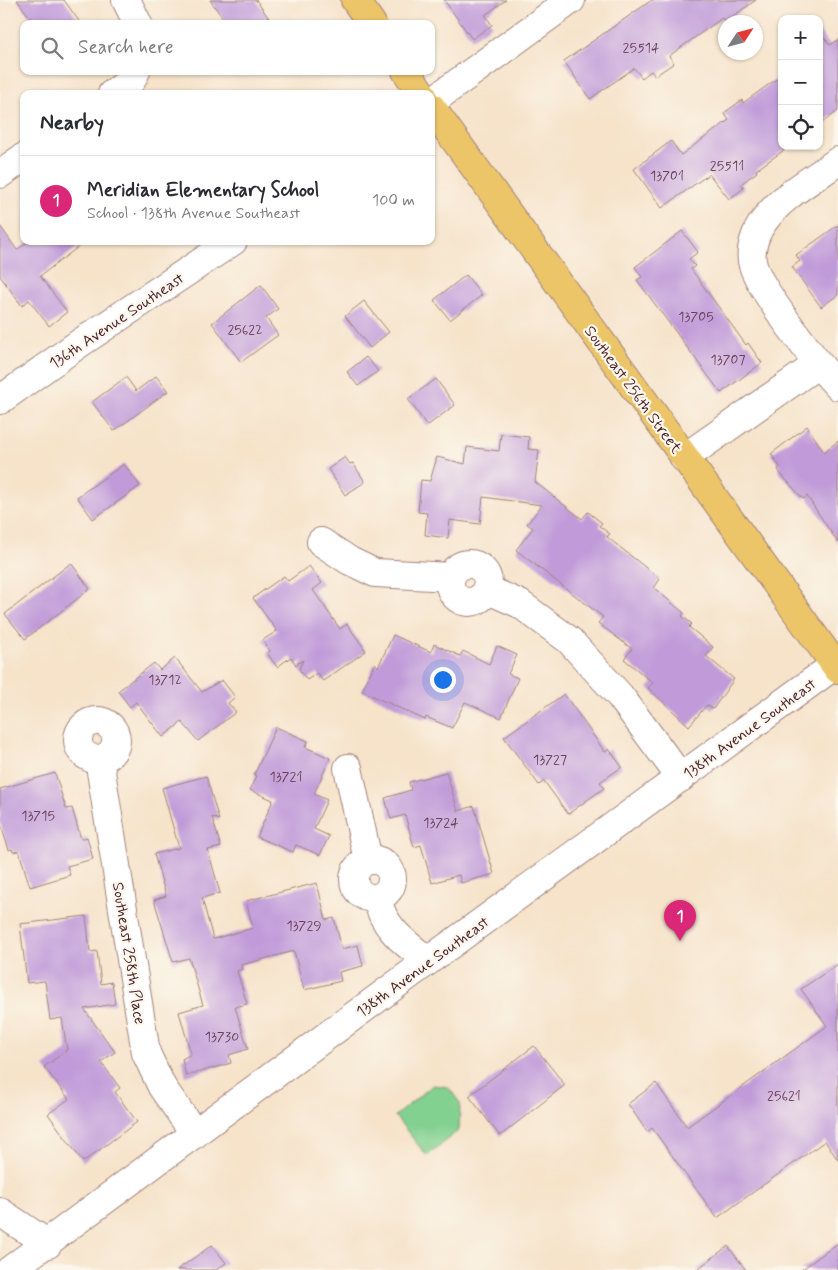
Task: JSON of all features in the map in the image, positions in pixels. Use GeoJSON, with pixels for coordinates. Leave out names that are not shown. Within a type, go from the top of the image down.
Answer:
{"type":"FeatureCollection","features":[{"type":"Feature","properties":{"kind":"main road"},"geometry":{"type":"LineString","coordinates":[[355,0],[369,20]]}},
{"type":"Feature","properties":{"kind":"main road"},"geometry":{"type":"LineString","coordinates":[[409,75],[419,90]]}},
{"type":"Feature","properties":{"kind":"main road","name":"Southeast 256th Street"},"geometry":{"type":"LineString","coordinates":[[435,113],[837,667]]}},
{"type":"Feature","properties":{"kind":"street"},"geometry":{"type":"LineString","coordinates":[[126,0],[136,20]]}},
{"type":"Feature","properties":{"kind":"street"},"geometry":{"type":"LineString","coordinates":[[435,99],[571,0]]}},
{"type":"Feature","properties":{"kind":"street"},"geometry":{"type":"LineString","coordinates":[[118,90],[130,81],[134,75]]}},
{"type":"Feature","properties":{"kind":"street"},"geometry":{"type":"LineString","coordinates":[[0,174],[20,160]]}},
{"type":"Feature","properties":{"kind":"street"},"geometry":{"type":"LineString","coordinates":[[838,162],[780,204],[763,221],[754,242],[752,260],[758,277],[818,364],[838,386]]}},
{"type":"Feature","properties":{"kind":"street","name":"136th Avenue Southeast"},"geometry":{"type":"LineString","coordinates":[[0,400],[80,343],[228,245]]}},
{"type":"Feature","properties":{"kind":"street"},"geometry":{"type":"LineString","coordinates":[[684,458],[818,364]]}},
{"type":"Feature","properties":{"kind":"street"},"geometry":{"type":"LineString","coordinates":[[321,542],[350,561],[375,573],[451,577],[452,591],[463,601],[477,600],[486,589],[520,604],[569,640],[620,696],[681,778]]}},
{"type":"Feature","properties":{"kind":"street","name":"138th Avenue Southeast"},"geometry":{"type":"LineString","coordinates":[[10,1270],[48,1244],[428,961],[837,667]]}},
{"type":"Feature","properties":{"kind":"street","name":"Southeast 258th Place"},"geometry":{"type":"LineString","coordinates":[[99,759],[146,1053],[162,1087],[196,1134]]}},
{"type":"Feature","properties":{"kind":"street"},"geometry":{"type":"LineString","coordinates":[[348,768],[368,860],[384,862],[392,875],[389,890],[377,898],[380,913],[395,935],[428,961]]}},
{"type":"Feature","properties":{"kind":"street"},"geometry":{"type":"LineString","coordinates":[[0,1212],[48,1244]]}},
{"type":"Feature","properties":{"kind":"green space"},"geometry":{"type":"Polygon","coordinates":[[[433,1085],[448,1087],[460,1103],[459,1130],[427,1156],[395,1116],[433,1085]]]}},
{"type":"Feature","properties":{"kind":"building"},"geometry":{"type":"Polygon","coordinates":[[[17,0],[64,0],[78,20],[32,20],[17,0]]]}},
{"type":"Feature","properties":{"kind":"building"},"geometry":{"type":"Polygon","coordinates":[[[210,0],[256,0],[270,20],[224,20],[210,0]]]}},
{"type":"Feature","properties":{"kind":"building"},"geometry":{"type":"Polygon","coordinates":[[[444,0],[506,0],[485,15],[492,25],[472,39],[444,0]]]}},
{"type":"Feature","properties":{"kind":"building"},"geometry":{"type":"Polygon","coordinates":[[[652,0],[756,0],[735,15],[718,15],[718,21],[669,56],[674,63],[655,76],[651,71],[642,78],[634,68],[590,99],[564,61],[652,0]]]}},
{"type":"Feature","properties":{"kind":"building"},"geometry":{"type":"Polygon","coordinates":[[[823,36],[830,45],[838,40],[838,111],[823,122],[823,36]]]}},
{"type":"Feature","properties":{"kind":"building"},"geometry":{"type":"Polygon","coordinates":[[[778,78],[778,150],[784,150],[756,170],[757,172],[741,184],[744,188],[729,199],[709,174],[662,208],[634,169],[671,141],[681,155],[729,120],[724,113],[742,100],[743,103],[778,78]]]}},
{"type":"Feature","properties":{"kind":"building"},"geometry":{"type":"Polygon","coordinates":[[[838,225],[838,295],[821,307],[792,267],[800,261],[796,255],[838,225]]]}},
{"type":"Feature","properties":{"kind":"building"},"geometry":{"type":"Polygon","coordinates":[[[0,226],[17,250],[24,245],[81,245],[40,276],[67,312],[49,326],[29,300],[22,306],[0,276],[0,226]]]}},
{"type":"Feature","properties":{"kind":"building"},"geometry":{"type":"Polygon","coordinates":[[[682,231],[698,252],[689,259],[695,266],[691,269],[746,345],[748,343],[762,363],[721,393],[637,280],[642,277],[635,267],[682,231]]]}},
{"type":"Feature","properties":{"kind":"building"},"geometry":{"type":"Polygon","coordinates":[[[466,275],[482,295],[450,320],[434,300],[466,275]]]}},
{"type":"Feature","properties":{"kind":"building"},"geometry":{"type":"Polygon","coordinates":[[[261,285],[278,309],[266,318],[278,335],[241,362],[212,323],[261,285]]]}},
{"type":"Feature","properties":{"kind":"building"},"geometry":{"type":"Polygon","coordinates":[[[364,301],[389,332],[370,348],[345,316],[364,301]]]}},
{"type":"Feature","properties":{"kind":"building"},"geometry":{"type":"Polygon","coordinates":[[[366,357],[378,371],[358,386],[347,372],[366,357]]]}},
{"type":"Feature","properties":{"kind":"building"},"geometry":{"type":"Polygon","coordinates":[[[156,376],[168,391],[114,431],[92,402],[126,377],[136,391],[156,376]]]}},
{"type":"Feature","properties":{"kind":"building"},"geometry":{"type":"Polygon","coordinates":[[[436,379],[455,405],[427,426],[408,399],[436,379]]]}},
{"type":"Feature","properties":{"kind":"building"},"geometry":{"type":"Polygon","coordinates":[[[807,426],[824,452],[838,441],[838,543],[807,496],[803,499],[780,473],[778,469],[780,467],[771,454],[807,426]]]}},
{"type":"Feature","properties":{"kind":"building"},"geometry":{"type":"Polygon","coordinates":[[[501,434],[529,437],[528,449],[539,450],[535,482],[582,519],[588,512],[602,523],[599,526],[610,534],[607,537],[660,579],[654,588],[684,613],[682,616],[692,624],[689,627],[713,647],[706,656],[734,679],[713,709],[707,705],[689,726],[648,688],[653,683],[624,659],[632,649],[598,623],[603,617],[516,550],[533,528],[527,524],[542,505],[483,497],[480,524],[450,520],[448,538],[425,535],[427,513],[418,512],[421,480],[430,481],[437,457],[465,464],[467,447],[499,451],[501,434]]]}},
{"type":"Feature","properties":{"kind":"building"},"geometry":{"type":"Polygon","coordinates":[[[345,457],[350,464],[353,463],[365,482],[345,495],[328,469],[345,457]]]}},
{"type":"Feature","properties":{"kind":"building"},"geometry":{"type":"Polygon","coordinates":[[[124,464],[140,486],[93,519],[77,497],[124,464]]]}},
{"type":"Feature","properties":{"kind":"building"},"geometry":{"type":"Polygon","coordinates":[[[71,563],[90,589],[25,639],[5,614],[71,563]]]}},
{"type":"Feature","properties":{"kind":"building"},"geometry":{"type":"Polygon","coordinates":[[[309,566],[322,583],[313,590],[340,629],[347,624],[366,651],[323,681],[317,673],[307,680],[299,669],[303,660],[296,665],[291,657],[277,667],[267,653],[270,651],[263,640],[277,631],[253,598],[284,576],[288,581],[309,566]]]}},
{"type":"Feature","properties":{"kind":"building"},"geometry":{"type":"Polygon","coordinates":[[[393,635],[431,652],[434,644],[460,656],[463,651],[489,664],[497,646],[517,655],[508,674],[518,678],[501,718],[465,702],[452,728],[426,717],[425,720],[362,691],[375,663],[378,667],[393,635]]]}},
{"type":"Feature","properties":{"kind":"building"},"geometry":{"type":"Polygon","coordinates":[[[175,658],[202,692],[222,680],[235,697],[228,703],[236,712],[198,741],[182,722],[163,737],[136,702],[130,707],[118,691],[154,663],[160,670],[175,658]]]}},
{"type":"Feature","properties":{"kind":"building"},"geometry":{"type":"Polygon","coordinates":[[[564,694],[605,752],[609,749],[622,767],[600,782],[604,788],[568,814],[544,781],[539,785],[504,737],[564,694]]]}},
{"type":"Feature","properties":{"kind":"building"},"geometry":{"type":"Polygon","coordinates":[[[276,727],[308,741],[305,747],[330,758],[314,794],[327,800],[314,829],[329,836],[320,855],[296,845],[293,852],[257,837],[273,800],[250,790],[256,776],[254,775],[276,727]]]}},
{"type":"Feature","properties":{"kind":"building"},"geometry":{"type":"Polygon","coordinates":[[[446,772],[458,811],[474,806],[494,874],[461,883],[459,875],[432,883],[421,845],[414,847],[405,815],[391,819],[385,798],[411,790],[409,782],[446,772]]]}},
{"type":"Feature","properties":{"kind":"building"},"geometry":{"type":"Polygon","coordinates":[[[55,773],[66,809],[72,808],[81,839],[87,837],[93,859],[67,866],[70,875],[30,887],[19,851],[13,852],[12,849],[9,850],[0,822],[0,789],[55,773]]]}},
{"type":"Feature","properties":{"kind":"building"},"geometry":{"type":"Polygon","coordinates":[[[206,776],[219,820],[212,817],[221,847],[208,850],[220,893],[202,898],[213,939],[253,928],[246,901],[317,883],[326,920],[334,918],[342,949],[358,945],[363,966],[339,972],[341,981],[304,990],[294,951],[241,965],[242,969],[237,971],[247,1004],[235,1007],[248,1049],[229,1055],[231,1063],[186,1076],[182,1059],[191,1054],[179,1012],[203,1005],[189,958],[173,962],[154,900],[166,896],[154,854],[179,848],[162,788],[206,776]]]}},
{"type":"Feature","properties":{"kind":"building"},"geometry":{"type":"Polygon","coordinates":[[[86,916],[90,952],[97,951],[101,984],[112,982],[115,1004],[84,1009],[115,1052],[101,1062],[120,1088],[115,1092],[137,1122],[83,1162],[48,1114],[69,1099],[44,1067],[67,1050],[62,1018],[50,1020],[45,981],[27,983],[20,924],[86,916]]]}},
{"type":"Feature","properties":{"kind":"building"},"geometry":{"type":"Polygon","coordinates":[[[838,964],[838,1160],[825,1141],[717,1218],[652,1128],[647,1132],[628,1104],[656,1083],[687,1127],[827,1026],[801,989],[838,964]]]}},
{"type":"Feature","properties":{"kind":"building"},"geometry":{"type":"Polygon","coordinates":[[[534,1046],[565,1085],[500,1136],[469,1096],[534,1046]]]}},
{"type":"Feature","properties":{"kind":"building"},"geometry":{"type":"Polygon","coordinates":[[[838,1243],[838,1270],[801,1270],[838,1243]]]}},
{"type":"Feature","properties":{"kind":"building"},"geometry":{"type":"Polygon","coordinates":[[[212,1245],[226,1263],[216,1270],[177,1270],[212,1245]]]}},
{"type":"Feature","properties":{"kind":"building"},"geometry":{"type":"Polygon","coordinates":[[[728,1246],[746,1270],[696,1270],[728,1246]]]}},
{"type":"Feature","properties":{"kind":"place","name":"Meridian Elementary School"},"geometry":{"type":"Point","coordinates":[680,941]}}]}
